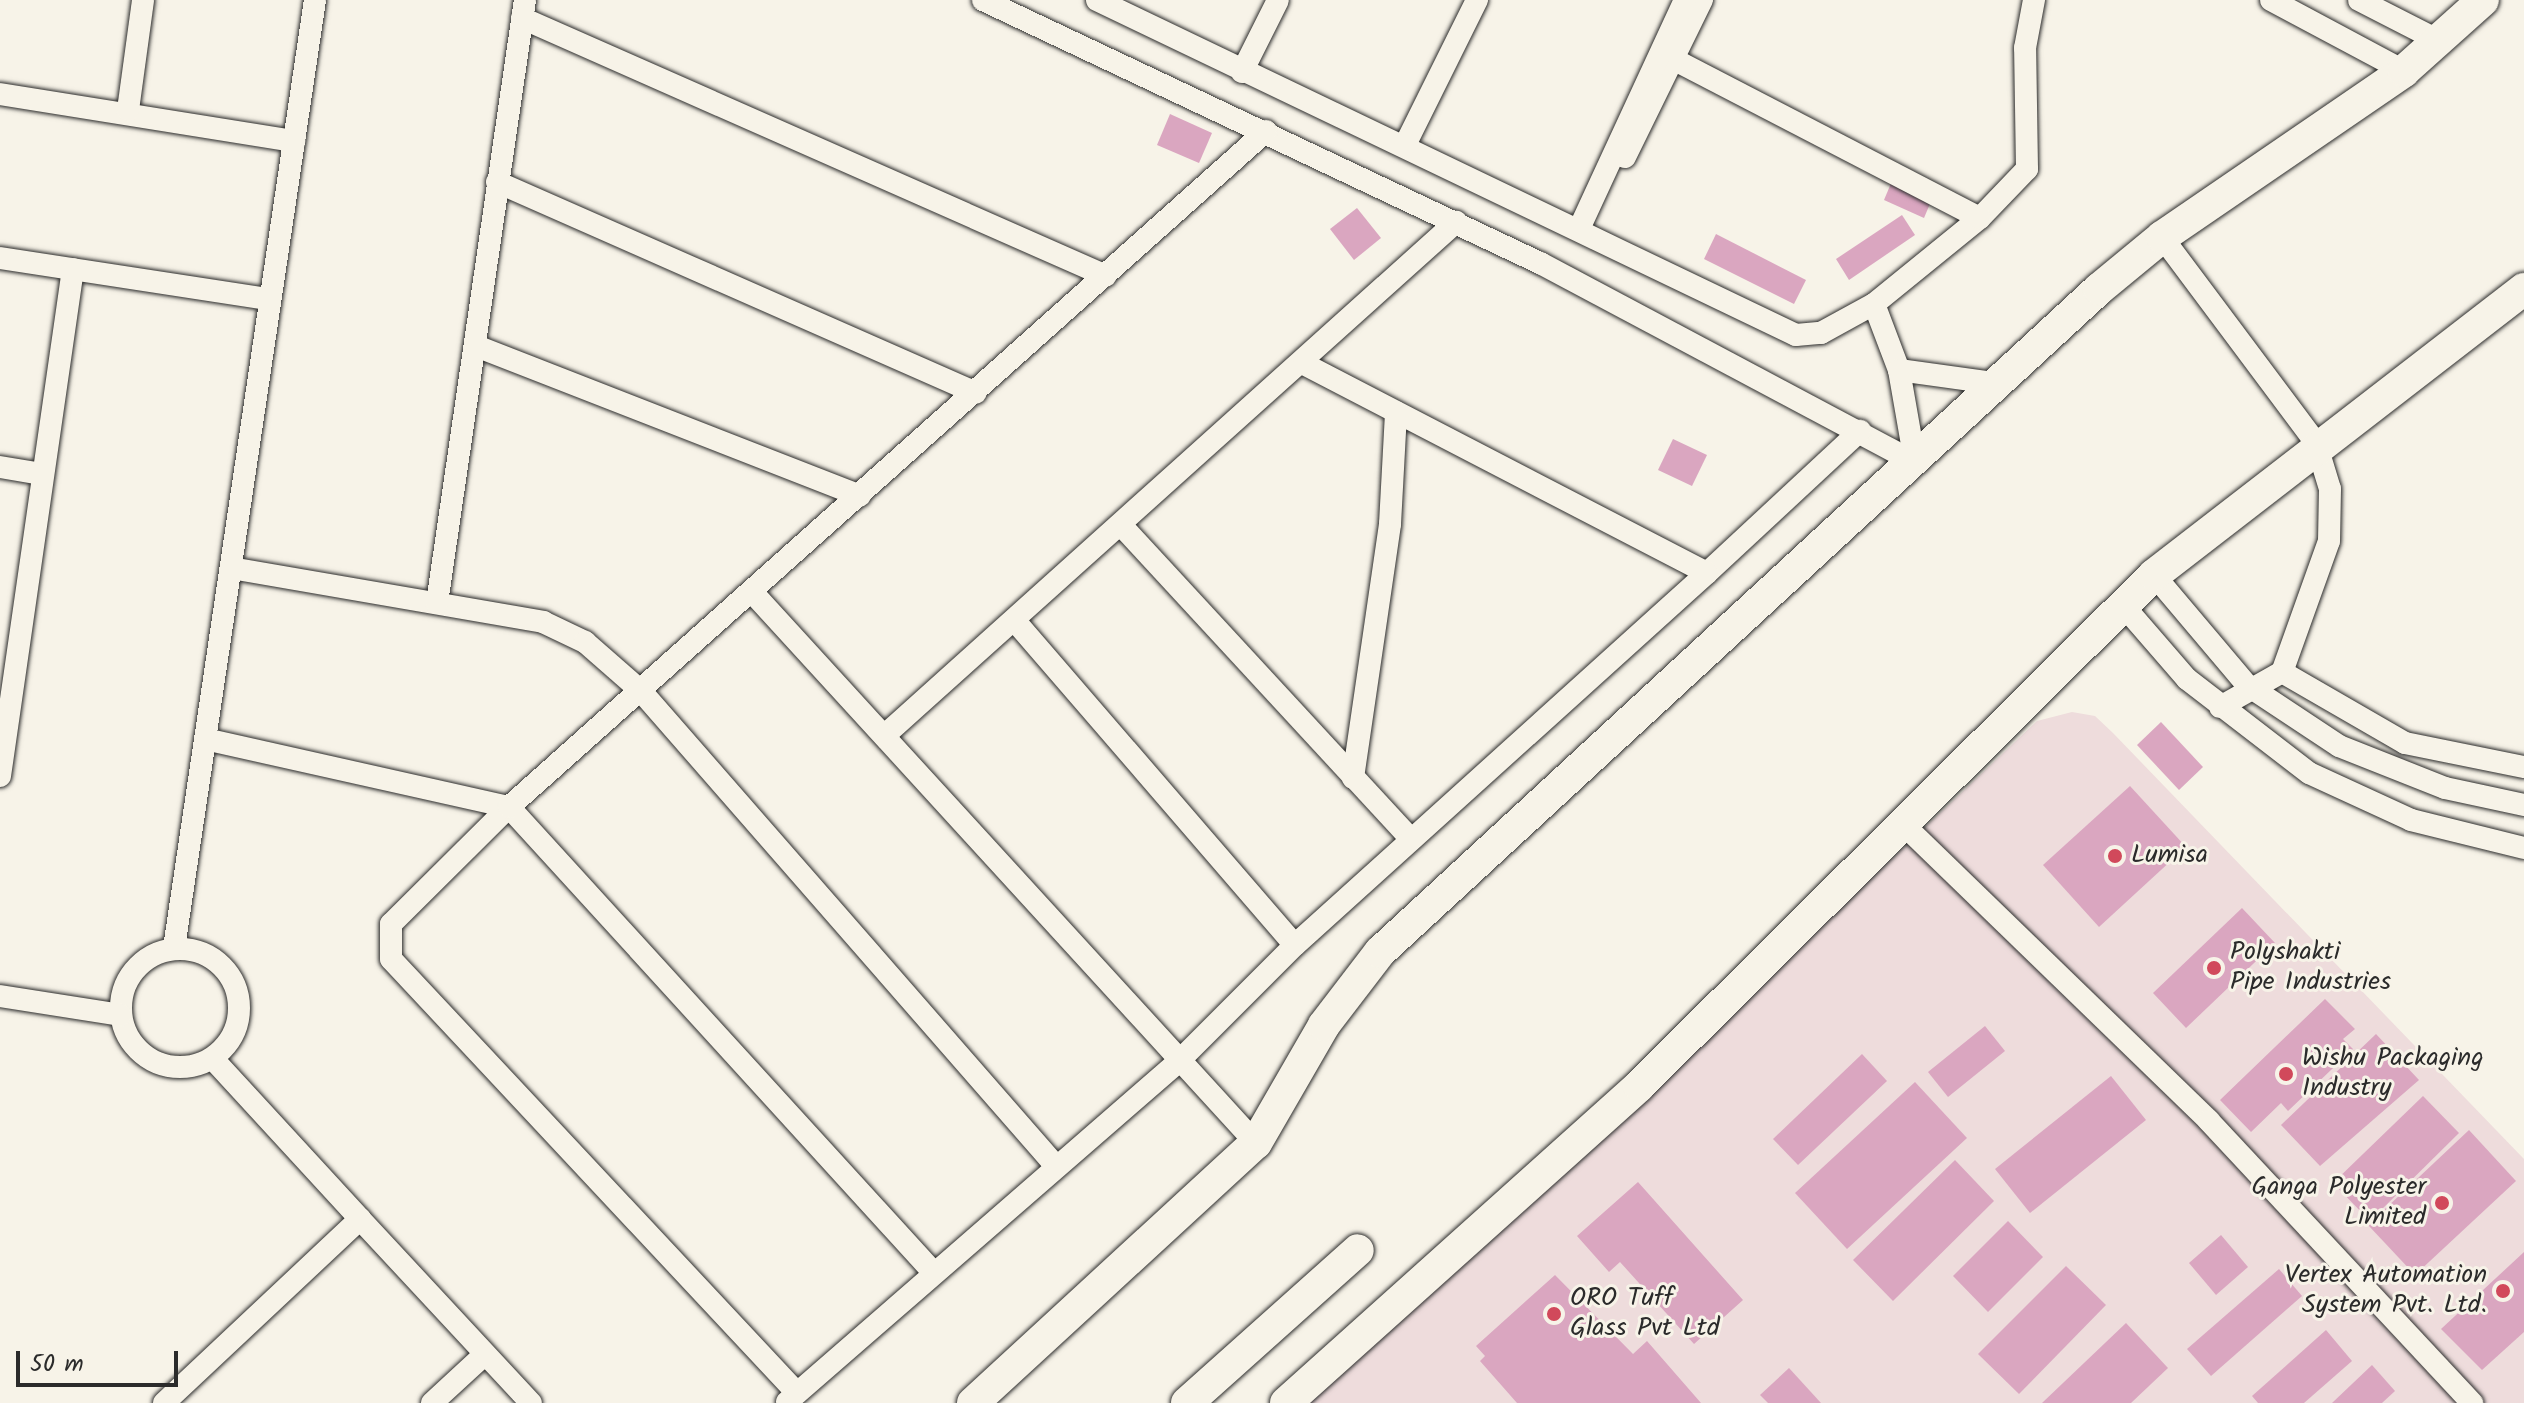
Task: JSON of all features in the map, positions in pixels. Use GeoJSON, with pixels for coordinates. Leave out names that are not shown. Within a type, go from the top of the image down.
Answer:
{"type":"FeatureCollection","features":[{"type":"Feature","properties":{"kind":"main road"},"geometry":{"type":"LineString","coordinates":[[973,1403],[1256,1143],[1324,1025],[1380,952],[2162,237],[2404,71],[2441,42],[2483,0]]}},
{"type":"Feature","properties":{"kind":"main road"},"geometry":{"type":"LineString","coordinates":[[1286,1403],[1639,1086],[1906,827],[2122,604],[2154,575],[2316,443],[2524,289]]}},
{"type":"Feature","properties":{"kind":"main road"},"geometry":{"type":"LineString","coordinates":[[1187,1403],[1358,1250]]}},
{"type":"Feature","properties":{"kind":"street"},"geometry":{"type":"LineString","coordinates":[[128,110],[143,0]]}},
{"type":"Feature","properties":{"kind":"street"},"geometry":{"type":"LineString","coordinates":[[174,948],[209,740],[269,299],[315,0]]}},
{"type":"Feature","properties":{"kind":"street"},"geometry":{"type":"LineString","coordinates":[[983,0],[1456,222],[1915,462]]}},
{"type":"Feature","properties":{"kind":"street"},"geometry":{"type":"LineString","coordinates":[[1242,72],[1278,0]]}},
{"type":"Feature","properties":{"kind":"street"},"geometry":{"type":"LineString","coordinates":[[1405,145],[1477,0]]}},
{"type":"Feature","properties":{"kind":"street"},"geometry":{"type":"LineString","coordinates":[[1583,222],[1685,0]]}},
{"type":"Feature","properties":{"kind":"street"},"geometry":{"type":"LineString","coordinates":[[1583,222],[1603,200],[1675,60],[1702,0]]}},
{"type":"Feature","properties":{"kind":"street"},"geometry":{"type":"LineString","coordinates":[[1102,1],[1242,72],[1583,222],[1796,335],[1821,333],[1874,304],[1980,218],[2027,169],[2025,48],[2034,0]]}},
{"type":"Feature","properties":{"kind":"street"},"geometry":{"type":"LineString","coordinates":[[2271,0],[2404,71]]}},
{"type":"Feature","properties":{"kind":"street"},"geometry":{"type":"LineString","coordinates":[[2359,0],[2441,42]]}},
{"type":"Feature","properties":{"kind":"street"},"geometry":{"type":"LineString","coordinates":[[437,603],[523,9],[1106,276]]}},
{"type":"Feature","properties":{"kind":"street"},"geometry":{"type":"LineString","coordinates":[[1675,60],[1980,218]]}},
{"type":"Feature","properties":{"kind":"street"},"geometry":{"type":"LineString","coordinates":[[0,94],[128,110],[294,141]]}},
{"type":"Feature","properties":{"kind":"street"},"geometry":{"type":"LineString","coordinates":[[1266,131],[753,593],[509,807],[397,911],[387,943],[391,959],[791,1398],[1055,1165],[1178,1062],[1295,945],[1860,431]]}},
{"type":"Feature","properties":{"kind":"street"},"geometry":{"type":"LineString","coordinates":[[497,182],[976,393]]}},
{"type":"Feature","properties":{"kind":"street"},"geometry":{"type":"LineString","coordinates":[[885,735],[1304,364],[1456,222]]}},
{"type":"Feature","properties":{"kind":"street"},"geometry":{"type":"LineString","coordinates":[[2162,237],[2316,443],[2330,489],[2329,541],[2282,672],[2247,685],[2220,707]]}},
{"type":"Feature","properties":{"kind":"street"},"geometry":{"type":"LineString","coordinates":[[0,258],[269,299]]}},
{"type":"Feature","properties":{"kind":"street"},"geometry":{"type":"LineString","coordinates":[[0,776],[73,269]]}},
{"type":"Feature","properties":{"kind":"street"},"geometry":{"type":"LineString","coordinates":[[1874,304],[1899,370],[1915,462]]}},
{"type":"Feature","properties":{"kind":"street"},"geometry":{"type":"LineString","coordinates":[[476,346],[860,496]]}},
{"type":"Feature","properties":{"kind":"street"},"geometry":{"type":"LineString","coordinates":[[1304,364],[1707,573]]}},
{"type":"Feature","properties":{"kind":"street"},"geometry":{"type":"LineString","coordinates":[[1899,370],[2000,384]]}},
{"type":"Feature","properties":{"kind":"street"},"geometry":{"type":"LineString","coordinates":[[1353,778],[1390,524],[1396,412]]}},
{"type":"Feature","properties":{"kind":"street"},"geometry":{"type":"LineString","coordinates":[[0,467],[42,474]]}},
{"type":"Feature","properties":{"kind":"street"},"geometry":{"type":"LineString","coordinates":[[1122,526],[1411,839]]}},
{"type":"Feature","properties":{"kind":"street"},"geometry":{"type":"LineString","coordinates":[[231,568],[437,603],[567,631],[641,691],[1055,1165]]}},
{"type":"Feature","properties":{"kind":"street"},"geometry":{"type":"LineString","coordinates":[[2154,575],[2247,685],[2365,760],[2524,805]]}},
{"type":"Feature","properties":{"kind":"street"},"geometry":{"type":"LineString","coordinates":[[753,593],[885,735],[1178,1062],[1256,1143]]}},
{"type":"Feature","properties":{"kind":"street"},"geometry":{"type":"LineString","coordinates":[[2122,604],[2220,707],[2309,773],[2386,809],[2448,833],[2524,848]]}},
{"type":"Feature","properties":{"kind":"street"},"geometry":{"type":"LineString","coordinates":[[1015,621],[1295,945]]}},
{"type":"Feature","properties":{"kind":"street"},"geometry":{"type":"LineString","coordinates":[[2282,672],[2405,743],[2524,767]]}},
{"type":"Feature","properties":{"kind":"street"},"geometry":{"type":"LineString","coordinates":[[209,740],[509,807],[933,1272]]}},
{"type":"Feature","properties":{"kind":"street"},"geometry":{"type":"LineString","coordinates":[[1906,827],[2209,1121],[2472,1403]]}},
{"type":"Feature","properties":{"kind":"street"},"geometry":{"type":"LineString","coordinates":[[174,948],[217,960],[232,978],[239,1022],[213,1059],[166,1067],[128,1038],[121,1015],[134,970],[174,948]]}},
{"type":"Feature","properties":{"kind":"street"},"geometry":{"type":"LineString","coordinates":[[0,996],[121,1015]]}},
{"type":"Feature","properties":{"kind":"street"},"geometry":{"type":"LineString","coordinates":[[213,1059],[531,1403]]}},
{"type":"Feature","properties":{"kind":"street"},"geometry":{"type":"LineString","coordinates":[[164,1403],[360,1219]]}},
{"type":"Feature","properties":{"kind":"street"},"geometry":{"type":"LineString","coordinates":[[432,1403],[484,1355]]}},
{"type":"Feature","properties":{"kind":"shaded area"},"geometry":{"type":"Polygon","coordinates":[[[2072,712],[2095,716],[2113,733],[2524,1159],[2524,1403],[1297,1403],[1635,1102],[2037,721],[2072,712]]]}},
{"type":"Feature","properties":{"kind":"building"},"geometry":{"type":"Polygon","coordinates":[[[1170,114],[1212,133],[1199,163],[1157,145],[1170,114]]]}},
{"type":"Feature","properties":{"kind":"building"},"geometry":{"type":"Polygon","coordinates":[[[1892,181],[1932,199],[1924,218],[1884,200],[1892,181]]]}},
{"type":"Feature","properties":{"kind":"building"},"geometry":{"type":"Polygon","coordinates":[[[1357,208],[1381,238],[1354,260],[1330,229],[1357,208]]]}},
{"type":"Feature","properties":{"kind":"building"},"geometry":{"type":"Polygon","coordinates":[[[1902,215],[1915,235],[1849,280],[1836,259],[1902,215]]]}},
{"type":"Feature","properties":{"kind":"building"},"geometry":{"type":"Polygon","coordinates":[[[1716,234],[1806,280],[1794,304],[1704,259],[1716,234]]]}},
{"type":"Feature","properties":{"kind":"building"},"geometry":{"type":"Polygon","coordinates":[[[1673,439],[1707,455],[1692,486],[1658,470],[1673,439]]]}},
{"type":"Feature","properties":{"kind":"building"},"geometry":{"type":"Polygon","coordinates":[[[2161,722],[2203,767],[2179,790],[2137,745],[2161,722]]]}},
{"type":"Feature","properties":{"kind":"building","name":"Lumisa"},"geometry":{"type":"Polygon","coordinates":[[[2130,786],[2186,847],[2099,927],[2043,865],[2130,786]]]}},
{"type":"Feature","properties":{"kind":"building","name":"Polyshakti Pipe Industries"},"geometry":{"type":"Polygon","coordinates":[[[2242,908],[2275,943],[2186,1028],[2153,993],[2242,908]]]}},
{"type":"Feature","properties":{"kind":"building","name":"Wishu Packaging Industry"},"geometry":{"type":"Polygon","coordinates":[[[2325,999],[2355,1029],[2343,1039],[2353,1049],[2288,1111],[2281,1103],[2251,1132],[2220,1100],[2325,999]]]}},
{"type":"Feature","properties":{"kind":"building"},"geometry":{"type":"Polygon","coordinates":[[[1985,1026],[2005,1051],[1948,1097],[1928,1072],[1985,1026]]]}},
{"type":"Feature","properties":{"kind":"building"},"geometry":{"type":"Polygon","coordinates":[[[2376,1034],[2419,1080],[2320,1166],[2281,1125],[2376,1034]]]}},
{"type":"Feature","properties":{"kind":"building"},"geometry":{"type":"Polygon","coordinates":[[[1862,1054],[1887,1081],[1798,1165],[1773,1139],[1862,1054]]]}},
{"type":"Feature","properties":{"kind":"building"},"geometry":{"type":"Polygon","coordinates":[[[2111,1076],[2146,1120],[2030,1213],[1995,1169],[2111,1076]]]}},
{"type":"Feature","properties":{"kind":"building"},"geometry":{"type":"Polygon","coordinates":[[[1915,1082],[1967,1138],[1847,1249],[1795,1193],[1915,1082]]]}},
{"type":"Feature","properties":{"kind":"building"},"geometry":{"type":"Polygon","coordinates":[[[2423,1096],[2459,1133],[2370,1221],[2333,1183],[2423,1096]]]}},
{"type":"Feature","properties":{"kind":"building","name":"Ganga Polyester Limited"},"geometry":{"type":"Polygon","coordinates":[[[2469,1130],[2516,1181],[2415,1275],[2368,1225],[2469,1130]]]}},
{"type":"Feature","properties":{"kind":"building"},"geometry":{"type":"Polygon","coordinates":[[[1955,1160],[1994,1201],[1893,1301],[1853,1260],[1955,1160]]]}},
{"type":"Feature","properties":{"kind":"building"},"geometry":{"type":"Polygon","coordinates":[[[1638,1182],[1743,1300],[1694,1344],[1620,1262],[1609,1272],[1577,1236],[1638,1182]]]}},
{"type":"Feature","properties":{"kind":"building"},"geometry":{"type":"Polygon","coordinates":[[[2008,1221],[2043,1257],[1988,1312],[1953,1276],[2008,1221]]]}},
{"type":"Feature","properties":{"kind":"building"},"geometry":{"type":"Polygon","coordinates":[[[2221,1235],[2248,1267],[2216,1295],[2189,1263],[2221,1235]]]}},
{"type":"Feature","properties":{"kind":"building","name":"Vertex Automation System Pvt. Ltd."},"geometry":{"type":"Polygon","coordinates":[[[2524,1252],[2524,1332],[2482,1370],[2441,1329],[2524,1252]]]}},
{"type":"Feature","properties":{"kind":"building"},"geometry":{"type":"Polygon","coordinates":[[[2066,1266],[2106,1305],[2019,1394],[1978,1354],[2066,1266]]]}},
{"type":"Feature","properties":{"kind":"building"},"geometry":{"type":"Polygon","coordinates":[[[2279,1269],[2302,1296],[2211,1376],[2187,1349],[2279,1269]]]}},
{"type":"Feature","properties":{"kind":"building","name":"ORO Tuff Glass Pvt Ltd"},"geometry":{"type":"Polygon","coordinates":[[[1555,1275],[1633,1354],[1647,1341],[1701,1403],[1517,1403],[1480,1361],[1485,1356],[1476,1346],[1555,1275]]]}},
{"type":"Feature","properties":{"kind":"building"},"geometry":{"type":"Polygon","coordinates":[[[2126,1323],[2168,1368],[2131,1403],[2042,1403],[2126,1323]]]}},
{"type":"Feature","properties":{"kind":"building"},"geometry":{"type":"Polygon","coordinates":[[[2326,1330],[2352,1361],[2304,1403],[2258,1403],[2252,1396],[2326,1330]]]}},
{"type":"Feature","properties":{"kind":"building"},"geometry":{"type":"Polygon","coordinates":[[[2372,1365],[2395,1391],[2382,1403],[2332,1403],[2372,1365]]]}},
{"type":"Feature","properties":{"kind":"building"},"geometry":{"type":"Polygon","coordinates":[[[1789,1368],[1821,1403],[1768,1403],[1760,1395],[1789,1368]]]}},
{"type":"Feature","properties":{"kind":"place","name":"Lumisa"},"geometry":{"type":"Point","coordinates":[2115,856]}},
{"type":"Feature","properties":{"kind":"place","name":"Polyshakti Pipe Industries"},"geometry":{"type":"Point","coordinates":[2214,968]}},
{"type":"Feature","properties":{"kind":"place","name":"Wishu Packaging Industry"},"geometry":{"type":"Point","coordinates":[2286,1074]}},
{"type":"Feature","properties":{"kind":"place","name":"Ganga Polyester Limited"},"geometry":{"type":"Point","coordinates":[2442,1203]}},
{"type":"Feature","properties":{"kind":"place","name":"Vertex Automation System Pvt. Ltd."},"geometry":{"type":"Point","coordinates":[2503,1291]}},
{"type":"Feature","properties":{"kind":"place","name":"ORO Tuff Glass Pvt Ltd"},"geometry":{"type":"Point","coordinates":[1554,1314]}}]}
